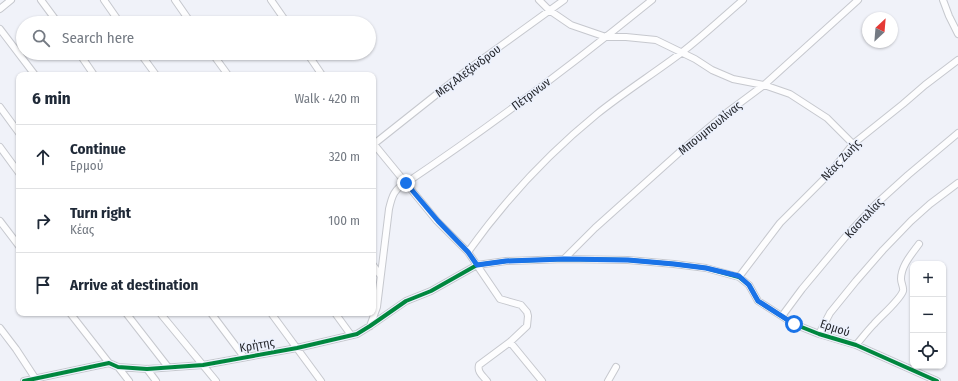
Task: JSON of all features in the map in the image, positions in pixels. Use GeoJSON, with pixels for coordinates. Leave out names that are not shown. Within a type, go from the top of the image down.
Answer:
{"type":"FeatureCollection","features":[{"type":"Feature","properties":{"kind":"street"},"geometry":{"type":"LineString","coordinates":[[0,9],[11,0]]}},
{"type":"Feature","properties":{"kind":"street"},"geometry":{"type":"LineString","coordinates":[[41,0],[53,16]]}},
{"type":"Feature","properties":{"kind":"street"},"geometry":{"type":"LineString","coordinates":[[104,0],[115,16]]}},
{"type":"Feature","properties":{"kind":"street"},"geometry":{"type":"LineString","coordinates":[[175,0],[186,16]]}},
{"type":"Feature","properties":{"kind":"street"},"geometry":{"type":"LineString","coordinates":[[271,0],[282,16]]}},
{"type":"Feature","properties":{"kind":"street"},"geometry":{"type":"LineString","coordinates":[[539,0],[549,10],[571,24],[606,37],[656,40],[695,59],[712,70],[733,79],[764,85],[790,94],[827,118],[854,144]]}},
{"type":"Feature","properties":{"kind":"street","name":"Μεγ.Αλεξάνδρου"},"geometry":{"type":"LineString","coordinates":[[376,142],[466,71],[564,0]]}},
{"type":"Feature","properties":{"kind":"street","name":"Πέτρινων"},"geometry":{"type":"LineString","coordinates":[[376,307],[391,199],[394,193],[400,187],[457,149],[606,37],[652,0]]}},
{"type":"Feature","properties":{"kind":"street"},"geometry":{"type":"LineString","coordinates":[[468,252],[504,204],[565,142],[598,114],[681,53],[743,0]]}},
{"type":"Feature","properties":{"kind":"street","name":"Μπουμπουλίνας"},"geometry":{"type":"LineString","coordinates":[[564,259],[595,228],[682,150],[725,114],[764,85],[858,0]]}},
{"type":"Feature","properties":{"kind":"street"},"geometry":{"type":"LineString","coordinates":[[943,0],[958,34]]}},
{"type":"Feature","properties":{"kind":"street"},"geometry":{"type":"LineString","coordinates":[[0,29],[16,50]]}},
{"type":"Feature","properties":{"kind":"street"},"geometry":{"type":"LineString","coordinates":[[24,60],[33,72]]}},
{"type":"Feature","properties":{"kind":"street"},"geometry":{"type":"LineString","coordinates":[[84,60],[92,72]]}},
{"type":"Feature","properties":{"kind":"street"},"geometry":{"type":"LineString","coordinates":[[145,60],[154,72]]}},
{"type":"Feature","properties":{"kind":"street"},"geometry":{"type":"LineString","coordinates":[[217,60],[226,72]]}},
{"type":"Feature","properties":{"kind":"street"},"geometry":{"type":"LineString","coordinates":[[312,60],[320,72]]}},
{"type":"Feature","properties":{"kind":"street"},"geometry":{"type":"LineString","coordinates":[[956,62],[958,70]]}},
{"type":"Feature","properties":{"kind":"street","name":"Νέας Ζωής"},"geometry":{"type":"LineString","coordinates":[[739,276],[780,223],[830,173],[854,144],[898,109],[925,85],[956,62]]}},
{"type":"Feature","properties":{"kind":"street"},"geometry":{"type":"LineString","coordinates":[[0,107],[16,129]]}},
{"type":"Feature","properties":{"kind":"street","name":"Κασταλίας"},"geometry":{"type":"LineString","coordinates":[[782,316],[802,288],[847,235],[876,204],[958,133]]}},
{"type":"Feature","properties":{"kind":"street"},"geometry":{"type":"LineString","coordinates":[[376,146],[438,221],[468,252],[500,299],[521,305],[527,312],[527,326],[510,342],[479,365],[478,369],[487,381]]}},
{"type":"Feature","properties":{"kind":"street"},"geometry":{"type":"LineString","coordinates":[[0,147],[16,169]]}},
{"type":"Feature","properties":{"kind":"street"},"geometry":{"type":"LineString","coordinates":[[819,334],[830,313],[883,250],[930,204],[958,183]]}},
{"type":"Feature","properties":{"kind":"street"},"geometry":{"type":"LineString","coordinates":[[0,221],[16,242]]}},
{"type":"Feature","properties":{"kind":"street"},"geometry":{"type":"LineString","coordinates":[[856,345],[903,292],[904,290],[901,280],[902,268],[919,244]]}},
{"type":"Feature","properties":{"kind":"street"},"geometry":{"type":"LineString","coordinates":[[477,265],[506,261],[564,259],[628,260],[706,268],[739,276]]}},
{"type":"Feature","properties":{"kind":"street","name":"Κρήτης"},"geometry":{"type":"LineString","coordinates":[[109,363],[118,367],[147,369],[203,365],[297,348],[357,334],[406,301],[431,291],[477,265]]}},
{"type":"Feature","properties":{"kind":"street"},"geometry":{"type":"LineString","coordinates":[[376,269],[380,275]]}},
{"type":"Feature","properties":{"kind":"street","name":"Ερμού"},"geometry":{"type":"LineString","coordinates":[[739,276],[749,285],[758,301],[794,324],[819,334],[856,345],[937,381]]}},
{"type":"Feature","properties":{"kind":"street"},"geometry":{"type":"LineString","coordinates":[[24,381],[37,380],[109,363],[72,316]]}},
{"type":"Feature","properties":{"kind":"street"},"geometry":{"type":"LineString","coordinates":[[128,316],[168,368]]}},
{"type":"Feature","properties":{"kind":"street"},"geometry":{"type":"LineString","coordinates":[[162,316],[216,381]]}},
{"type":"Feature","properties":{"kind":"street"},"geometry":{"type":"LineString","coordinates":[[213,316],[244,357]]}},
{"type":"Feature","properties":{"kind":"street"},"geometry":{"type":"LineString","coordinates":[[272,316],[321,381]]}},
{"type":"Feature","properties":{"kind":"street"},"geometry":{"type":"LineString","coordinates":[[337,316],[351,335]]}},
{"type":"Feature","properties":{"kind":"street","name":"Πέτρινων"},"geometry":{"type":"LineString","coordinates":[[370,326],[373,316]]}},
{"type":"Feature","properties":{"kind":"street"},"geometry":{"type":"LineString","coordinates":[[0,328],[37,380]]}},
{"type":"Feature","properties":{"kind":"street"},"geometry":{"type":"LineString","coordinates":[[510,342],[542,381]]}},
{"type":"Feature","properties":{"kind":"street"},"geometry":{"type":"LineString","coordinates":[[118,367],[129,381]]}},
{"type":"Feature","properties":{"kind":"street"},"geometry":{"type":"LineString","coordinates":[[608,381],[616,367]]}},
{"type":"Feature","properties":{"kind":"street"},"geometry":{"type":"LineString","coordinates":[[147,369],[156,381]]}},
{"type":"Feature","properties":{"kind":"cycle path"},"geometry":{"type":"LineString","coordinates":[[24,381],[109,363],[118,367],[147,369],[203,365],[297,348],[357,334],[406,301],[431,291],[477,265],[506,261],[564,259],[628,260],[674,264],[706,268],[739,277],[749,285],[758,301],[794,324],[819,334],[856,345],[937,381]]}},
{"type":"Feature","properties":{"kind":"route"},"geometry":{"type":"LineString","coordinates":[[406,183],[438,221],[468,252],[477,265],[506,261],[564,259],[628,260],[706,268],[739,276],[749,285],[758,301],[794,324]]}}]}
